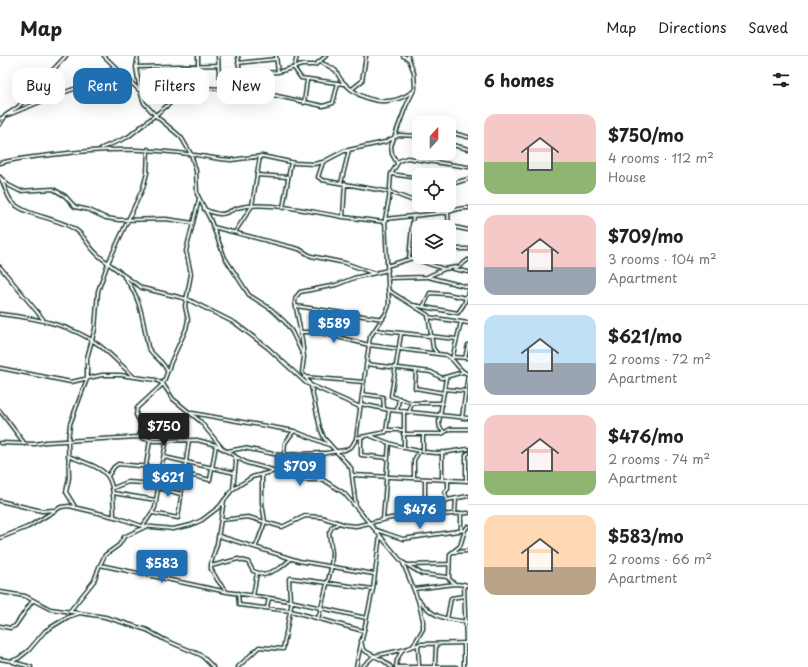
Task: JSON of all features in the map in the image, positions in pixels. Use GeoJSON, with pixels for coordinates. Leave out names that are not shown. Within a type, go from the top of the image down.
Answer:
{"type":"FeatureCollection","features":[{"type":"Feature","properties":{"kind":"street"},"geometry":{"type":"LineString","coordinates":[[0,124],[6,116],[66,56]]}},
{"type":"Feature","properties":{"kind":"street"},"geometry":{"type":"LineString","coordinates":[[104,56],[140,91]]}},
{"type":"Feature","properties":{"kind":"street"},"geometry":{"type":"LineString","coordinates":[[138,56],[136,67],[140,91]]}},
{"type":"Feature","properties":{"kind":"street"},"geometry":{"type":"LineString","coordinates":[[198,56],[198,65]]}},
{"type":"Feature","properties":{"kind":"street"},"geometry":{"type":"LineString","coordinates":[[136,67],[218,65],[218,56]]}},
{"type":"Feature","properties":{"kind":"street"},"geometry":{"type":"LineString","coordinates":[[238,56],[239,68]]}},
{"type":"Feature","properties":{"kind":"street"},"geometry":{"type":"LineString","coordinates":[[297,56],[294,68],[298,76],[307,80],[345,84]]}},
{"type":"Feature","properties":{"kind":"street"},"geometry":{"type":"LineString","coordinates":[[275,72],[320,62],[326,56]]}},
{"type":"Feature","properties":{"kind":"street"},"geometry":{"type":"LineString","coordinates":[[352,89],[362,81],[366,56]]}},
{"type":"Feature","properties":{"kind":"street"},"geometry":{"type":"LineString","coordinates":[[397,163],[391,151],[415,83],[414,73],[409,57],[403,56]]}},
{"type":"Feature","properties":{"kind":"street"},"geometry":{"type":"LineString","coordinates":[[238,63],[276,57],[278,72]]}},
{"type":"Feature","properties":{"kind":"street"},"geometry":{"type":"LineString","coordinates":[[320,62],[334,69],[345,84],[368,99],[385,102],[403,98],[413,92]]}},
{"type":"Feature","properties":{"kind":"street"},"geometry":{"type":"LineString","coordinates":[[0,119],[62,93],[86,85],[115,66]]}},
{"type":"Feature","properties":{"kind":"street"},"geometry":{"type":"LineString","coordinates":[[304,103],[307,80]]}},
{"type":"Feature","properties":{"kind":"street"},"geometry":{"type":"LineString","coordinates":[[275,96],[304,103],[323,106],[332,105],[334,103],[338,83]]}},
{"type":"Feature","properties":{"kind":"street"},"geometry":{"type":"LineString","coordinates":[[145,104],[154,115],[181,136],[191,154],[194,162],[199,198],[213,227],[223,253],[243,287],[249,295],[279,315],[292,332],[304,357]]}},
{"type":"Feature","properties":{"kind":"street"},"geometry":{"type":"LineString","coordinates":[[99,150],[122,140],[168,104]]}},
{"type":"Feature","properties":{"kind":"street"},"geometry":{"type":"LineString","coordinates":[[0,163],[23,157],[99,150],[148,149],[231,160],[260,156],[291,162],[314,164],[323,162],[348,150],[385,142],[402,134],[412,135]]}},
{"type":"Feature","properties":{"kind":"street"},"geometry":{"type":"LineString","coordinates":[[456,134],[468,137]]}},
{"type":"Feature","properties":{"kind":"street"},"geometry":{"type":"LineString","coordinates":[[456,146],[468,150]]}},
{"type":"Feature","properties":{"kind":"street"},"geometry":{"type":"LineString","coordinates":[[75,506],[66,492],[69,478],[68,441],[72,415],[88,379],[87,358],[94,329],[98,291],[108,263],[145,181],[148,149]]}},
{"type":"Feature","properties":{"kind":"street"},"geometry":{"type":"LineString","coordinates":[[341,183],[348,150]]}},
{"type":"Feature","properties":{"kind":"street"},"geometry":{"type":"LineString","coordinates":[[235,232],[252,206],[260,156]]}},
{"type":"Feature","properties":{"kind":"street"},"geometry":{"type":"LineString","coordinates":[[227,451],[244,448],[268,454],[284,455],[326,453],[352,446],[356,438],[370,337],[383,319],[389,305],[389,278],[385,220],[390,192],[391,174],[397,163],[403,158],[415,158],[468,167]]}},
{"type":"Feature","properties":{"kind":"street"},"geometry":{"type":"LineString","coordinates":[[283,208],[291,162]]}},
{"type":"Feature","properties":{"kind":"street"},"geometry":{"type":"LineString","coordinates":[[323,162],[319,172],[320,179],[390,192],[412,200]]}},
{"type":"Feature","properties":{"kind":"street"},"geometry":{"type":"LineString","coordinates":[[391,174],[412,177]]}},
{"type":"Feature","properties":{"kind":"street"},"geometry":{"type":"LineString","coordinates":[[257,175],[288,177]]}},
{"type":"Feature","properties":{"kind":"street"},"geometry":{"type":"LineString","coordinates":[[0,178],[8,185],[20,191],[53,189],[60,192],[79,208],[89,210],[106,218],[127,220],[166,219],[193,223]]}},
{"type":"Feature","properties":{"kind":"street"},"geometry":{"type":"LineString","coordinates":[[0,178],[7,194],[20,208],[29,213],[54,219],[76,230],[82,234],[96,254],[142,288],[186,299],[235,323],[268,348],[301,379],[311,386],[361,405],[397,411],[468,418]]}},
{"type":"Feature","properties":{"kind":"street"},"geometry":{"type":"LineString","coordinates":[[456,183],[468,179]]}},
{"type":"Feature","properties":{"kind":"street"},"geometry":{"type":"LineString","coordinates":[[343,217],[345,183]]}},
{"type":"Feature","properties":{"kind":"street"},"geometry":{"type":"LineString","coordinates":[[138,437],[143,428],[136,415],[136,408],[163,384],[167,371],[186,329],[188,320],[185,306],[191,274],[186,251],[199,198]]}},
{"type":"Feature","properties":{"kind":"street"},"geometry":{"type":"LineString","coordinates":[[204,208],[215,214],[223,216],[242,207],[252,206],[283,208],[343,217],[385,220],[448,213],[455,208],[468,208]]}},
{"type":"Feature","properties":{"kind":"street"},"geometry":{"type":"LineString","coordinates":[[448,213],[449,220]]}},
{"type":"Feature","properties":{"kind":"street"},"geometry":{"type":"LineString","coordinates":[[409,259],[412,216]]}},
{"type":"Feature","properties":{"kind":"street"},"geometry":{"type":"LineString","coordinates":[[213,227],[299,249],[311,256],[345,263],[375,274]]}},
{"type":"Feature","properties":{"kind":"street"},"geometry":{"type":"LineString","coordinates":[[456,227],[468,230]]}},
{"type":"Feature","properties":{"kind":"street"},"geometry":{"type":"LineString","coordinates":[[456,249],[468,249]]}},
{"type":"Feature","properties":{"kind":"street"},"geometry":{"type":"LineString","coordinates":[[387,266],[412,258]]}},
{"type":"Feature","properties":{"kind":"street"},"geometry":{"type":"LineString","coordinates":[[427,277],[462,265],[468,260]]}},
{"type":"Feature","properties":{"kind":"street"},"geometry":{"type":"LineString","coordinates":[[428,264],[444,270]]}},
{"type":"Feature","properties":{"kind":"street"},"geometry":{"type":"LineString","coordinates":[[0,267],[44,320]]}},
{"type":"Feature","properties":{"kind":"street"},"geometry":{"type":"LineString","coordinates":[[452,268],[468,272]]}},
{"type":"Feature","properties":{"kind":"street"},"geometry":{"type":"LineString","coordinates":[[329,445],[320,428],[311,386],[302,372],[304,357],[296,297],[300,292],[336,285],[354,278],[388,270]]}},
{"type":"Feature","properties":{"kind":"street"},"geometry":{"type":"LineString","coordinates":[[119,272],[130,284],[138,300],[150,352],[164,364],[167,371]]}},
{"type":"Feature","properties":{"kind":"street"},"geometry":{"type":"LineString","coordinates":[[389,278],[427,277],[468,287]]}},
{"type":"Feature","properties":{"kind":"street"},"geometry":{"type":"LineString","coordinates":[[388,290],[426,313],[433,348],[437,353]]}},
{"type":"Feature","properties":{"kind":"street"},"geometry":{"type":"LineString","coordinates":[[412,305],[456,313],[465,302],[468,292]]}},
{"type":"Feature","properties":{"kind":"street"},"geometry":{"type":"LineString","coordinates":[[423,307],[430,293],[448,294],[466,298]]}},
{"type":"Feature","properties":{"kind":"street"},"geometry":{"type":"LineString","coordinates":[[296,306],[383,319]]}},
{"type":"Feature","properties":{"kind":"street"},"geometry":{"type":"LineString","coordinates":[[0,314],[44,320],[69,329],[91,340],[109,353],[134,377]]}},
{"type":"Feature","properties":{"kind":"street"},"geometry":{"type":"LineString","coordinates":[[428,317],[468,323]]}},
{"type":"Feature","properties":{"kind":"street"},"geometry":{"type":"LineString","coordinates":[[461,322],[453,358],[463,372],[468,374],[462,418]]}},
{"type":"Feature","properties":{"kind":"street"},"geometry":{"type":"LineString","coordinates":[[375,330],[456,340]]}},
{"type":"Feature","properties":{"kind":"street"},"geometry":{"type":"LineString","coordinates":[[301,332],[318,332],[369,345],[437,353],[453,358],[467,358],[468,345]]}},
{"type":"Feature","properties":{"kind":"street"},"geometry":{"type":"LineString","coordinates":[[401,334],[391,396],[412,403],[442,403]]}},
{"type":"Feature","properties":{"kind":"street"},"geometry":{"type":"LineString","coordinates":[[366,364],[431,372],[446,378],[463,372]]}},
{"type":"Feature","properties":{"kind":"street"},"geometry":{"type":"LineString","coordinates":[[0,368],[71,382],[102,375],[156,380],[163,384],[173,399],[191,413],[223,448],[247,463],[274,470],[280,470],[299,465],[326,453]]}},
{"type":"Feature","properties":{"kind":"street"},"geometry":{"type":"LineString","coordinates":[[416,370],[415,388],[444,394]]}},
{"type":"Feature","properties":{"kind":"street"},"geometry":{"type":"LineString","coordinates":[[304,377],[364,382]]}},
{"type":"Feature","properties":{"kind":"street"},"geometry":{"type":"LineString","coordinates":[[444,432],[440,428],[440,416],[446,378]]}},
{"type":"Feature","properties":{"kind":"street"},"geometry":{"type":"LineString","coordinates":[[445,389],[465,391]]}},
{"type":"Feature","properties":{"kind":"street"},"geometry":{"type":"LineString","coordinates":[[362,394],[384,397],[384,408]]}},
{"type":"Feature","properties":{"kind":"street"},"geometry":{"type":"LineString","coordinates":[[397,411],[399,398]]}},
{"type":"Feature","properties":{"kind":"street"},"geometry":{"type":"LineString","coordinates":[[409,412],[412,403]]}},
{"type":"Feature","properties":{"kind":"street"},"geometry":{"type":"LineString","coordinates":[[387,430],[389,410]]}},
{"type":"Feature","properties":{"kind":"street"},"geometry":{"type":"LineString","coordinates":[[0,411],[25,444]]}},
{"type":"Feature","properties":{"kind":"street"},"geometry":{"type":"LineString","coordinates":[[404,411],[404,448]]}},
{"type":"Feature","properties":{"kind":"street"},"geometry":{"type":"LineString","coordinates":[[191,413],[294,431],[329,445],[346,461],[353,474],[356,507]]}},
{"type":"Feature","properties":{"kind":"street"},"geometry":{"type":"LineString","coordinates":[[403,434],[424,434],[444,432],[450,429],[468,428]]}},
{"type":"Feature","properties":{"kind":"street"},"geometry":{"type":"LineString","coordinates":[[356,438],[383,433],[387,430],[403,430]]}},
{"type":"Feature","properties":{"kind":"street"},"geometry":{"type":"LineString","coordinates":[[284,455],[285,443],[294,431]]}},
{"type":"Feature","properties":{"kind":"street"},"geometry":{"type":"LineString","coordinates":[[414,478],[414,460],[421,451],[424,434]]}},
{"type":"Feature","properties":{"kind":"street"},"geometry":{"type":"LineString","coordinates":[[370,435],[404,448],[421,451],[442,452],[468,450]]}},
{"type":"Feature","properties":{"kind":"street"},"geometry":{"type":"LineString","coordinates":[[0,442],[25,444],[138,437],[150,440],[197,440],[223,448]]}},
{"type":"Feature","properties":{"kind":"street"},"geometry":{"type":"LineString","coordinates":[[361,437],[361,455],[387,458]]}},
{"type":"Feature","properties":{"kind":"street"},"geometry":{"type":"LineString","coordinates":[[69,612],[94,581],[105,554],[119,545],[124,537],[145,526],[153,513],[167,439]]}},
{"type":"Feature","properties":{"kind":"street"},"geometry":{"type":"LineString","coordinates":[[146,466],[150,440]]}},
{"type":"Feature","properties":{"kind":"street"},"geometry":{"type":"LineString","coordinates":[[153,513],[178,518],[189,440]]}},
{"type":"Feature","properties":{"kind":"street"},"geometry":{"type":"LineString","coordinates":[[383,520],[389,443]]}},
{"type":"Feature","properties":{"kind":"street"},"geometry":{"type":"LineString","coordinates":[[108,476],[118,464],[161,468],[210,480],[216,445]]}},
{"type":"Feature","properties":{"kind":"street"},"geometry":{"type":"LineString","coordinates":[[442,452],[442,479]]}},
{"type":"Feature","properties":{"kind":"street"},"geometry":{"type":"LineString","coordinates":[[353,474],[467,481],[466,455],[468,453]]}},
{"type":"Feature","properties":{"kind":"street"},"geometry":{"type":"LineString","coordinates":[[68,456],[96,467],[108,476],[113,488],[114,517]]}},
{"type":"Feature","properties":{"kind":"street"},"geometry":{"type":"LineString","coordinates":[[232,490],[235,473],[235,456]]}},
{"type":"Feature","properties":{"kind":"street"},"geometry":{"type":"LineString","coordinates":[[163,457],[235,473]]}},
{"type":"Feature","properties":{"kind":"street"},"geometry":{"type":"LineString","coordinates":[[299,465],[344,493],[403,563],[418,600],[423,625],[420,636],[413,646]]}},
{"type":"Feature","properties":{"kind":"street"},"geometry":{"type":"LineString","coordinates":[[0,538],[28,527],[65,506],[75,506],[145,526],[173,529],[191,525],[202,520],[224,500],[232,490],[252,477],[274,470]]}},
{"type":"Feature","properties":{"kind":"street"},"geometry":{"type":"LineString","coordinates":[[280,470],[303,480],[323,479]]}},
{"type":"Feature","properties":{"kind":"street"},"geometry":{"type":"LineString","coordinates":[[256,546],[265,522],[262,503],[262,474]]}},
{"type":"Feature","properties":{"kind":"street"},"geometry":{"type":"LineString","coordinates":[[425,478],[425,516]]}},
{"type":"Feature","properties":{"kind":"street"},"geometry":{"type":"LineString","coordinates":[[446,500],[445,492],[448,489],[448,480]]}},
{"type":"Feature","properties":{"kind":"street"},"geometry":{"type":"LineString","coordinates":[[113,488],[128,482],[158,484]]}},
{"type":"Feature","properties":{"kind":"street"},"geometry":{"type":"LineString","coordinates":[[158,488],[181,494]]}},
{"type":"Feature","properties":{"kind":"street"},"geometry":{"type":"LineString","coordinates":[[113,494],[156,500]]}},
{"type":"Feature","properties":{"kind":"street"},"geometry":{"type":"LineString","coordinates":[[425,500],[442,503],[446,500],[468,496]]}},
{"type":"Feature","properties":{"kind":"street"},"geometry":{"type":"LineString","coordinates":[[455,514],[456,498]]}},
{"type":"Feature","properties":{"kind":"street"},"geometry":{"type":"LineString","coordinates":[[224,500],[219,536],[212,557],[211,566],[218,581],[227,592]]}},
{"type":"Feature","properties":{"kind":"street"},"geometry":{"type":"LineString","coordinates":[[0,501],[42,511],[56,510]]}},
{"type":"Feature","properties":{"kind":"street"},"geometry":{"type":"LineString","coordinates":[[442,503],[443,514]]}},
{"type":"Feature","properties":{"kind":"street"},"geometry":{"type":"LineString","coordinates":[[449,578],[449,556],[460,546],[463,530],[462,513]]}},
{"type":"Feature","properties":{"kind":"street"},"geometry":{"type":"LineString","coordinates":[[221,520],[248,517],[282,527],[299,518],[312,516],[356,526],[383,520],[468,513]]}},
{"type":"Feature","properties":{"kind":"street"},"geometry":{"type":"LineString","coordinates":[[318,619],[322,608],[331,566],[332,554],[329,532],[332,527],[339,523]]}},
{"type":"Feature","properties":{"kind":"street"},"geometry":{"type":"LineString","coordinates":[[375,530],[403,540],[463,530],[468,526]]}},
{"type":"Feature","properties":{"kind":"street"},"geometry":{"type":"LineString","coordinates":[[356,667],[360,640],[372,589],[380,535]]}},
{"type":"Feature","properties":{"kind":"street"},"geometry":{"type":"LineString","coordinates":[[219,536],[256,546],[291,559],[374,574]]}},
{"type":"Feature","properties":{"kind":"street"},"geometry":{"type":"LineString","coordinates":[[452,552],[468,551]]}},
{"type":"Feature","properties":{"kind":"street"},"geometry":{"type":"LineString","coordinates":[[211,566],[238,559],[248,562],[257,573],[264,575],[274,572],[291,559]]}},
{"type":"Feature","properties":{"kind":"street"},"geometry":{"type":"LineString","coordinates":[[403,563],[422,574],[449,578],[455,584]]}},
{"type":"Feature","properties":{"kind":"street"},"geometry":{"type":"LineString","coordinates":[[100,564],[227,592],[291,601],[366,618]]}},
{"type":"Feature","properties":{"kind":"street"},"geometry":{"type":"LineString","coordinates":[[407,565],[449,564]]}},
{"type":"Feature","properties":{"kind":"street"},"geometry":{"type":"LineString","coordinates":[[253,596],[257,573]]}},
{"type":"Feature","properties":{"kind":"street"},"geometry":{"type":"LineString","coordinates":[[238,667],[259,647],[283,649],[291,601],[289,579],[291,578],[372,589]]}},
{"type":"Feature","properties":{"kind":"street"},"geometry":{"type":"LineString","coordinates":[[464,584],[467,622],[464,667]]}},
{"type":"Feature","properties":{"kind":"street"},"geometry":{"type":"LineString","coordinates":[[414,589],[468,584]]}},
{"type":"Feature","properties":{"kind":"street"},"geometry":{"type":"LineString","coordinates":[[0,592],[18,594],[45,607],[105,617],[147,630],[165,640],[201,655],[213,667]]}},
{"type":"Feature","properties":{"kind":"street"},"geometry":{"type":"LineString","coordinates":[[238,593],[238,605],[290,611],[363,631]]}},
{"type":"Feature","properties":{"kind":"street"},"geometry":{"type":"LineString","coordinates":[[447,619],[451,598],[465,596]]}},
{"type":"Feature","properties":{"kind":"street"},"geometry":{"type":"LineString","coordinates":[[267,608],[268,598]]}},
{"type":"Feature","properties":{"kind":"street"},"geometry":{"type":"LineString","coordinates":[[0,626],[10,628],[15,626],[33,600]]}},
{"type":"Feature","properties":{"kind":"street"},"geometry":{"type":"LineString","coordinates":[[418,600],[432,614],[447,619],[467,622]]}},
{"type":"Feature","properties":{"kind":"street"},"geometry":{"type":"LineString","coordinates":[[12,662],[26,654],[45,631],[68,617],[80,613]]}},
{"type":"Feature","properties":{"kind":"street"},"geometry":{"type":"LineString","coordinates":[[360,640],[363,650],[384,661],[391,667]]}},
{"type":"Feature","properties":{"kind":"street"},"geometry":{"type":"LineString","coordinates":[[435,666],[436,643]]}},
{"type":"Feature","properties":{"kind":"street"},"geometry":{"type":"LineString","coordinates":[[362,667],[374,656],[402,650],[418,644],[466,643]]}},
{"type":"Feature","properties":{"kind":"street"},"geometry":{"type":"LineString","coordinates":[[418,644],[419,666]]}},
{"type":"Feature","properties":{"kind":"street"},"geometry":{"type":"LineString","coordinates":[[402,650],[397,660],[396,667],[456,667]]}},
{"type":"Feature","properties":{"kind":"street"},"geometry":{"type":"LineString","coordinates":[[0,659],[31,667]]}}]}
